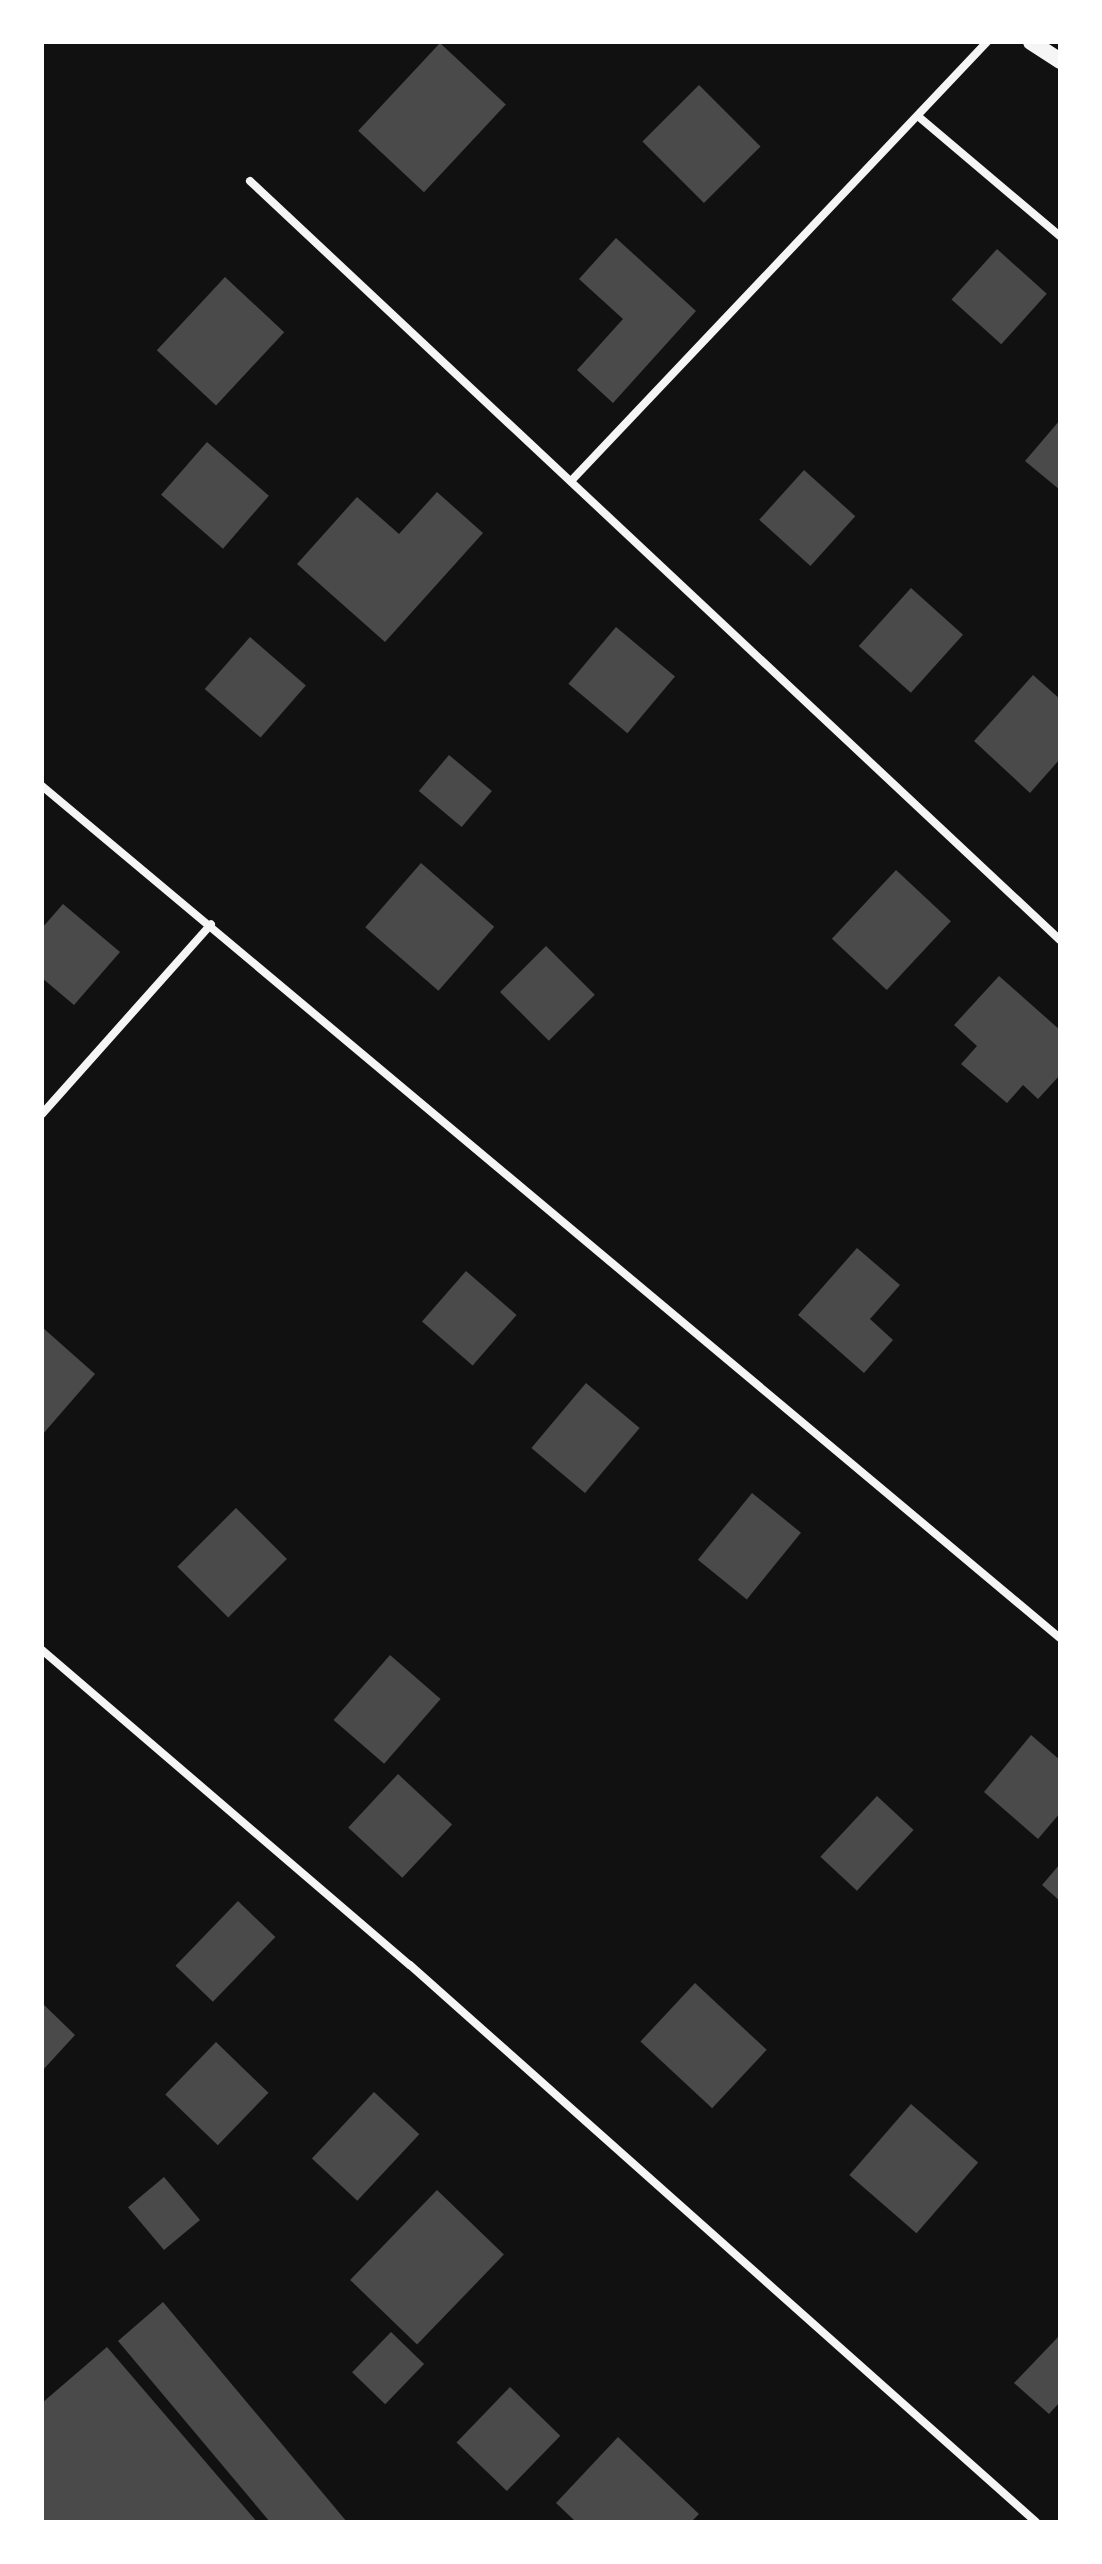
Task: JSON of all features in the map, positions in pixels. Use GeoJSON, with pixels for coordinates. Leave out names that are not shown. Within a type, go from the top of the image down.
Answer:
{"type":"FeatureCollection","features":[{"type":"Feature","properties":{"kind":"main road"},"geometry":{"type":"LineString","coordinates":[[1031,42],[1060,61]]}},
{"type":"Feature","properties":{"kind":"street"},"geometry":{"type":"LineString","coordinates":[[571,481],[987,42]]}},
{"type":"Feature","properties":{"kind":"street"},"geometry":{"type":"LineString","coordinates":[[919,117],[1060,236]]}},
{"type":"Feature","properties":{"kind":"street"},"geometry":{"type":"LineString","coordinates":[[250,181],[1060,940]]}},
{"type":"Feature","properties":{"kind":"street"},"geometry":{"type":"LineString","coordinates":[[42,786],[211,924],[1060,1638]]}},
{"type":"Feature","properties":{"kind":"street"},"geometry":{"type":"LineString","coordinates":[[42,1114],[211,924]]}},
{"type":"Feature","properties":{"kind":"street"},"geometry":{"type":"LineString","coordinates":[[42,1650],[410,1965],[1036,2522]]}},
{"type":"Feature","properties":{"kind":"building"},"geometry":{"type":"Polygon","coordinates":[[[440,43],[506,104],[424,192],[358,131],[440,43]]]}},
{"type":"Feature","properties":{"kind":"building"},"geometry":{"type":"Polygon","coordinates":[[[699,85],[761,147],[704,203],[642,142],[699,85]]]}},
{"type":"Feature","properties":{"kind":"building"},"geometry":{"type":"Polygon","coordinates":[[[616,238],[696,311],[613,403],[577,370],[623,319],[579,279],[616,238]]]}},
{"type":"Feature","properties":{"kind":"building"},"geometry":{"type":"Polygon","coordinates":[[[997,249],[1047,294],[1001,344],[951,300],[997,249]]]}},
{"type":"Feature","properties":{"kind":"building"},"geometry":{"type":"Polygon","coordinates":[[[225,277],[284,332],[216,405],[157,350],[225,277]]]}},
{"type":"Feature","properties":{"kind":"building"},"geometry":{"type":"Polygon","coordinates":[[[1060,420],[1060,490],[1025,461],[1060,420]]]}},
{"type":"Feature","properties":{"kind":"building"},"geometry":{"type":"Polygon","coordinates":[[[207,442],[269,496],[223,549],[161,495],[207,442]]]}},
{"type":"Feature","properties":{"kind":"building"},"geometry":{"type":"Polygon","coordinates":[[[804,470],[855,516],[810,566],[759,520],[804,470]]]}},
{"type":"Feature","properties":{"kind":"building"},"geometry":{"type":"Polygon","coordinates":[[[437,492],[483,533],[385,642],[297,564],[357,497],[399,534],[437,492]]]}},
{"type":"Feature","properties":{"kind":"building"},"geometry":{"type":"Polygon","coordinates":[[[911,588],[963,635],[911,693],[859,646],[911,588]]]}},
{"type":"Feature","properties":{"kind":"building"},"geometry":{"type":"Polygon","coordinates":[[[616,627],[675,676],[627,733],[568,684],[616,627]]]}},
{"type":"Feature","properties":{"kind":"building"},"geometry":{"type":"Polygon","coordinates":[[[250,637],[306,686],[261,738],[205,689],[250,637]]]}},
{"type":"Feature","properties":{"kind":"building"},"geometry":{"type":"Polygon","coordinates":[[[1033,675],[1060,699],[1060,759],[1030,793],[974,741],[1033,675]]]}},
{"type":"Feature","properties":{"kind":"building"},"geometry":{"type":"Polygon","coordinates":[[[449,755],[492,791],[462,827],[419,791],[449,755]]]}},
{"type":"Feature","properties":{"kind":"building"},"geometry":{"type":"Polygon","coordinates":[[[421,863],[494,927],[438,991],[365,927],[421,863]]]}},
{"type":"Feature","properties":{"kind":"building"},"geometry":{"type":"Polygon","coordinates":[[[896,870],[951,921],[887,990],[832,939],[896,870]]]}},
{"type":"Feature","properties":{"kind":"building"},"geometry":{"type":"Polygon","coordinates":[[[63,904],[120,952],[74,1005],[42,978],[42,928],[63,904]]]}},
{"type":"Feature","properties":{"kind":"building"},"geometry":{"type":"Polygon","coordinates":[[[546,946],[595,995],[549,1041],[500,992],[546,946]]]}},
{"type":"Feature","properties":{"kind":"building"},"geometry":{"type":"Polygon","coordinates":[[[999,976],[1060,1030],[1060,1075],[1038,1099],[1023,1085],[1007,1103],[961,1064],[977,1046],[954,1025],[999,976]]]}},
{"type":"Feature","properties":{"kind":"building"},"geometry":{"type":"Polygon","coordinates":[[[857,1248],[900,1285],[870,1319],[893,1340],[864,1373],[798,1315],[857,1248]]]}},
{"type":"Feature","properties":{"kind":"building"},"geometry":{"type":"Polygon","coordinates":[[[466,1271],[517,1315],[473,1366],[422,1322],[466,1271]]]}},
{"type":"Feature","properties":{"kind":"building"},"geometry":{"type":"Polygon","coordinates":[[[42,1327],[95,1374],[42,1435],[42,1327]]]}},
{"type":"Feature","properties":{"kind":"building"},"geometry":{"type":"Polygon","coordinates":[[[586,1383],[640,1428],[585,1493],[531,1448],[586,1383]]]}},
{"type":"Feature","properties":{"kind":"building"},"geometry":{"type":"Polygon","coordinates":[[[752,1493],[801,1533],[747,1599],[698,1560],[752,1493]]]}},
{"type":"Feature","properties":{"kind":"building"},"geometry":{"type":"Polygon","coordinates":[[[236,1508],[287,1559],[228,1618],[177,1567],[236,1508]]]}},
{"type":"Feature","properties":{"kind":"building"},"geometry":{"type":"Polygon","coordinates":[[[390,1655],[441,1699],[384,1764],[334,1720],[390,1655]]]}},
{"type":"Feature","properties":{"kind":"building"},"geometry":{"type":"Polygon","coordinates":[[[1031,1735],[1060,1760],[1060,1813],[1038,1839],[984,1792],[1031,1735]]]}},
{"type":"Feature","properties":{"kind":"building"},"geometry":{"type":"Polygon","coordinates":[[[398,1774],[452,1824],[402,1878],[348,1827],[398,1774]]]}},
{"type":"Feature","properties":{"kind":"building"},"geometry":{"type":"Polygon","coordinates":[[[877,1796],[914,1830],[857,1891],[820,1857],[877,1796]]]}},
{"type":"Feature","properties":{"kind":"building"},"geometry":{"type":"Polygon","coordinates":[[[1060,1864],[1060,1901],[1042,1885],[1060,1864]]]}},
{"type":"Feature","properties":{"kind":"building"},"geometry":{"type":"Polygon","coordinates":[[[238,1901],[275,1937],[213,2002],[175,1966],[238,1901]]]}},
{"type":"Feature","properties":{"kind":"building"},"geometry":{"type":"Polygon","coordinates":[[[695,1983],[767,2050],[712,2108],[640,2042],[695,1983]]]}},
{"type":"Feature","properties":{"kind":"building"},"geometry":{"type":"Polygon","coordinates":[[[42,2003],[75,2035],[42,2071],[42,2003]]]}},
{"type":"Feature","properties":{"kind":"building"},"geometry":{"type":"Polygon","coordinates":[[[216,2042],[269,2093],[218,2145],[165,2095],[216,2042]]]}},
{"type":"Feature","properties":{"kind":"building"},"geometry":{"type":"Polygon","coordinates":[[[374,2092],[419,2134],[357,2201],[312,2159],[374,2092]]]}},
{"type":"Feature","properties":{"kind":"building"},"geometry":{"type":"Polygon","coordinates":[[[911,2104],[978,2162],[916,2233],[849,2175],[911,2104]]]}},
{"type":"Feature","properties":{"kind":"building"},"geometry":{"type":"Polygon","coordinates":[[[164,2177],[200,2220],[164,2250],[128,2207],[164,2177]]]}},
{"type":"Feature","properties":{"kind":"building"},"geometry":{"type":"Polygon","coordinates":[[[437,2190],[504,2255],[417,2345],[350,2280],[437,2190]]]}},
{"type":"Feature","properties":{"kind":"building"},"geometry":{"type":"Polygon","coordinates":[[[163,2302],[347,2522],[270,2522],[118,2341],[163,2302]]]}},
{"type":"Feature","properties":{"kind":"building"},"geometry":{"type":"Polygon","coordinates":[[[391,2332],[424,2364],[385,2404],[352,2372],[391,2332]]]}},
{"type":"Feature","properties":{"kind":"building"},"geometry":{"type":"Polygon","coordinates":[[[1060,2335],[1060,2402],[1049,2414],[1014,2383],[1060,2335]]]}},
{"type":"Feature","properties":{"kind":"building"},"geometry":{"type":"Polygon","coordinates":[[[107,2347],[257,2522],[42,2522],[42,2403],[107,2347]]]}},
{"type":"Feature","properties":{"kind":"building"},"geometry":{"type":"Polygon","coordinates":[[[510,2387],[560,2436],[507,2491],[457,2442],[510,2387]]]}},
{"type":"Feature","properties":{"kind":"building"},"geometry":{"type":"Polygon","coordinates":[[[618,2437],[699,2514],[691,2522],[576,2522],[556,2503],[618,2437]]]}}]}
